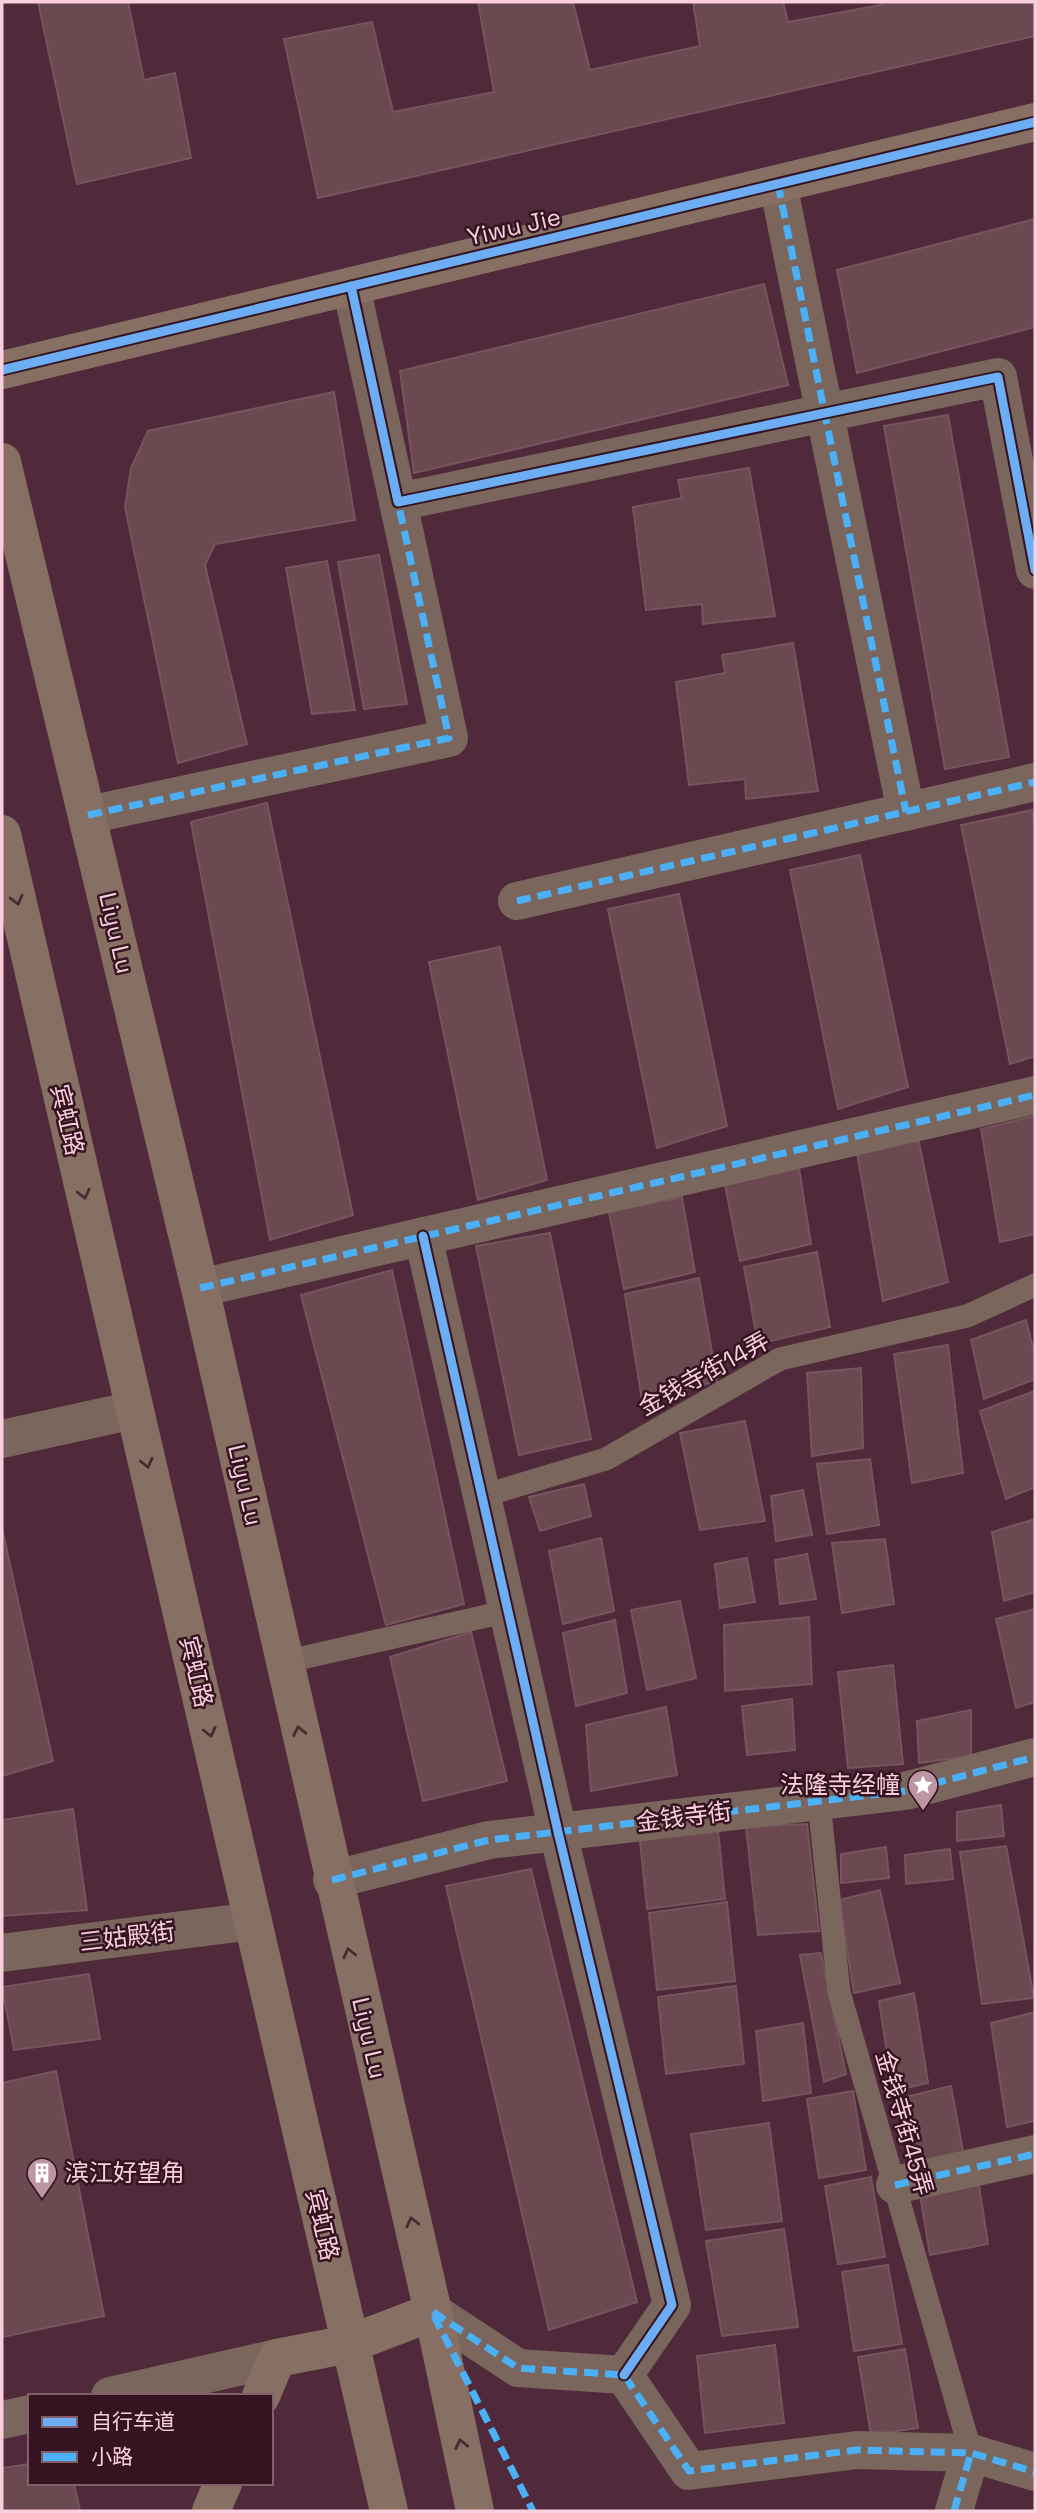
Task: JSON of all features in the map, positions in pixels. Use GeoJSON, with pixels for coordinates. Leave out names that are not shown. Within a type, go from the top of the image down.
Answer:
{"type":"FeatureCollection","features":[{"type":"Feature","properties":{"kind":"main road","name":"Yiwu Jie"},"geometry":{"type":"LineString","coordinates":[[2,370],[1035,122]]}},
{"type":"Feature","properties":{"kind":"main road","name":"Liyu Lu"},"geometry":{"type":"LineString","coordinates":[[2,462],[200,1288],[332,1880],[433,2312],[475,2511]]}},
{"type":"Feature","properties":{"kind":"main road","name":"宾虹路"},"geometry":{"type":"LineString","coordinates":[[2,834],[389,2511]]}},
{"type":"Feature","properties":{"kind":"main road"},"geometry":{"type":"LineString","coordinates":[[262,2394],[277,2358],[349,2344],[433,2312]]}},
{"type":"Feature","properties":{"kind":"main road"},"geometry":{"type":"LineString","coordinates":[[211,2511],[222,2485]]}},
{"type":"Feature","properties":{"kind":"street"},"geometry":{"type":"LineString","coordinates":[[778,184],[906,812]]}},
{"type":"Feature","properties":{"kind":"street"},"geometry":{"type":"LineString","coordinates":[[88,816],[449,738],[351,286]]}},
{"type":"Feature","properties":{"kind":"street"},"geometry":{"type":"LineString","coordinates":[[398,502],[998,377],[1035,570]]}},
{"type":"Feature","properties":{"kind":"street"},"geometry":{"type":"LineString","coordinates":[[517,901],[1035,782]]}},
{"type":"Feature","properties":{"kind":"street"},"geometry":{"type":"LineString","coordinates":[[200,1288],[1035,1095]]}},
{"type":"Feature","properties":{"kind":"street"},"geometry":{"type":"LineString","coordinates":[[423,1236],[558,1832],[673,2305],[624,2375]]}},
{"type":"Feature","properties":{"kind":"street"},"geometry":{"type":"LineString","coordinates":[[2,1439],[134,1410]]}},
{"type":"Feature","properties":{"kind":"street","name":"金钱寺街"},"geometry":{"type":"LineString","coordinates":[[332,1880],[489,1840],[905,1791],[1035,1757]]}},
{"type":"Feature","properties":{"kind":"street","name":"三姑殿街"},"geometry":{"type":"LineString","coordinates":[[2,1954],[253,1921]]}},
{"type":"Feature","properties":{"kind":"street"},"geometry":{"type":"LineString","coordinates":[[895,2185],[1035,2154]]}},
{"type":"Feature","properties":{"kind":"street"},"geometry":{"type":"LineString","coordinates":[[433,2312],[518,2368],[624,2375]]}},
{"type":"Feature","properties":{"kind":"street"},"geometry":{"type":"LineString","coordinates":[[119,2394],[277,2358]]}},
{"type":"Feature","properties":{"kind":"street"},"geometry":{"type":"LineString","coordinates":[[624,2375],[689,2471],[857,2450],[971,2453],[1035,2472]]}},
{"type":"Feature","properties":{"kind":"street"},"geometry":{"type":"LineString","coordinates":[[2,2420],[28,2414]]}},
{"type":"Feature","properties":{"kind":"street"},"geometry":{"type":"LineString","coordinates":[[954,2511],[971,2453]]}},
{"type":"Feature","properties":{"kind":"lane","name":"金钱寺街14弄"},"geometry":{"type":"LineString","coordinates":[[482,1496],[606,1460],[780,1359],[967,1316],[1035,1285]]}},
{"type":"Feature","properties":{"kind":"lane"},"geometry":{"type":"LineString","coordinates":[[284,1662],[509,1611]]}},
{"type":"Feature","properties":{"kind":"lane","name":"金钱寺街45弄"},"geometry":{"type":"LineString","coordinates":[[819,1802],[839,1992],[971,2453]]}},
{"type":"Feature","properties":{"kind":"building"},"geometry":{"type":"Polygon","coordinates":[[[38,2],[128,2],[144,80],[175,73],[191,158],[77,184],[38,2]]]}},
{"type":"Feature","properties":{"kind":"building"},"geometry":{"type":"Polygon","coordinates":[[[478,2],[573,2],[590,70],[700,46],[693,2],[783,2],[788,22],[881,5],[880,2],[1035,2],[1035,36],[318,198],[284,39],[372,22],[393,112],[494,92],[478,2]]]}},
{"type":"Feature","properties":{"kind":"building"},"geometry":{"type":"Polygon","coordinates":[[[1035,219],[1035,327],[857,373],[837,270],[1035,219]]]}},
{"type":"Feature","properties":{"kind":"building"},"geometry":{"type":"Polygon","coordinates":[[[764,284],[788,385],[414,473],[400,371],[764,284]]]}},
{"type":"Feature","properties":{"kind":"building"},"geometry":{"type":"Polygon","coordinates":[[[334,392],[355,520],[215,544],[205,565],[247,744],[178,763],[125,507],[131,468],[148,431],[334,392]]]}},
{"type":"Feature","properties":{"kind":"building"},"geometry":{"type":"Polygon","coordinates":[[[948,415],[1009,757],[945,769],[884,426],[948,415]]]}},
{"type":"Feature","properties":{"kind":"building"},"geometry":{"type":"Polygon","coordinates":[[[749,468],[775,616],[703,624],[702,604],[646,610],[633,507],[682,498],[678,480],[749,468]]]}},
{"type":"Feature","properties":{"kind":"building"},"geometry":{"type":"Polygon","coordinates":[[[379,555],[407,704],[364,709],[338,562],[379,555]]]}},
{"type":"Feature","properties":{"kind":"building"},"geometry":{"type":"Polygon","coordinates":[[[327,561],[355,710],[312,714],[286,568],[327,561]]]}},
{"type":"Feature","properties":{"kind":"building"},"geometry":{"type":"Polygon","coordinates":[[[793,643],[818,791],[746,799],[745,779],[689,785],[676,682],[725,673],[722,655],[793,643]]]}},
{"type":"Feature","properties":{"kind":"building"},"geometry":{"type":"Polygon","coordinates":[[[267,803],[353,1215],[270,1240],[191,822],[267,803]]]}},
{"type":"Feature","properties":{"kind":"building"},"geometry":{"type":"Polygon","coordinates":[[[1032,810],[1035,828],[1035,1056],[1010,1064],[961,825],[1032,810]]]}},
{"type":"Feature","properties":{"kind":"building"},"geometry":{"type":"Polygon","coordinates":[[[860,855],[908,1087],[838,1109],[790,870],[860,855]]]}},
{"type":"Feature","properties":{"kind":"building"},"geometry":{"type":"Polygon","coordinates":[[[679,894],[727,1126],[657,1148],[608,909],[679,894]]]}},
{"type":"Feature","properties":{"kind":"building"},"geometry":{"type":"Polygon","coordinates":[[[500,947],[547,1180],[478,1200],[429,962],[500,947]]]}},
{"type":"Feature","properties":{"kind":"building"},"geometry":{"type":"Polygon","coordinates":[[[1035,1116],[1035,1234],[1000,1242],[981,1129],[1035,1116]]]}},
{"type":"Feature","properties":{"kind":"building"},"geometry":{"type":"Polygon","coordinates":[[[918,1138],[948,1282],[883,1301],[857,1153],[918,1138]]]}},
{"type":"Feature","properties":{"kind":"building"},"geometry":{"type":"Polygon","coordinates":[[[799,1168],[811,1244],[740,1261],[725,1185],[799,1168]]]}},
{"type":"Feature","properties":{"kind":"building"},"geometry":{"type":"Polygon","coordinates":[[[682,1197],[695,1272],[624,1289],[609,1212],[682,1197]]]}},
{"type":"Feature","properties":{"kind":"building"},"geometry":{"type":"Polygon","coordinates":[[[550,1233],[591,1439],[519,1455],[476,1246],[550,1233]]]}},
{"type":"Feature","properties":{"kind":"building"},"geometry":{"type":"Polygon","coordinates":[[[817,1252],[830,1327],[758,1344],[744,1267],[817,1252]]]}},
{"type":"Feature","properties":{"kind":"building"},"geometry":{"type":"Polygon","coordinates":[[[392,1270],[464,1604],[386,1625],[301,1295],[392,1270]]]}},
{"type":"Feature","properties":{"kind":"building"},"geometry":{"type":"Polygon","coordinates":[[[699,1278],[717,1381],[642,1400],[625,1294],[699,1278]]]}},
{"type":"Feature","properties":{"kind":"building"},"geometry":{"type":"Polygon","coordinates":[[[1026,1320],[1035,1356],[1035,1379],[984,1399],[971,1340],[1026,1320]]]}},
{"type":"Feature","properties":{"kind":"building"},"geometry":{"type":"Polygon","coordinates":[[[948,1345],[963,1473],[912,1483],[894,1354],[948,1345]]]}},
{"type":"Feature","properties":{"kind":"building"},"geometry":{"type":"Polygon","coordinates":[[[861,1368],[863,1448],[812,1456],[807,1373],[861,1368]]]}},
{"type":"Feature","properties":{"kind":"building"},"geometry":{"type":"Polygon","coordinates":[[[1035,1391],[1035,1487],[1006,1499],[980,1411],[1035,1391]]]}},
{"type":"Feature","properties":{"kind":"building"},"geometry":{"type":"Polygon","coordinates":[[[745,1421],[765,1521],[700,1530],[680,1433],[745,1421]]]}},
{"type":"Feature","properties":{"kind":"building"},"geometry":{"type":"Polygon","coordinates":[[[870,1459],[879,1525],[827,1534],[817,1464],[870,1459]]]}},
{"type":"Feature","properties":{"kind":"building"},"geometry":{"type":"Polygon","coordinates":[[[584,1484],[591,1516],[540,1531],[529,1497],[584,1484]]]}},
{"type":"Feature","properties":{"kind":"building"},"geometry":{"type":"Polygon","coordinates":[[[803,1490],[812,1535],[776,1541],[771,1496],[803,1490]]]}},
{"type":"Feature","properties":{"kind":"building"},"geometry":{"type":"Polygon","coordinates":[[[1035,1519],[1035,1592],[1004,1601],[992,1532],[1035,1519]]]}},
{"type":"Feature","properties":{"kind":"building"},"geometry":{"type":"Polygon","coordinates":[[[2,1528],[53,1761],[2,1776],[2,1528]]]}},
{"type":"Feature","properties":{"kind":"building"},"geometry":{"type":"Polygon","coordinates":[[[601,1538],[614,1611],[563,1624],[549,1551],[601,1538]]]}},
{"type":"Feature","properties":{"kind":"building"},"geometry":{"type":"Polygon","coordinates":[[[885,1539],[894,1604],[842,1613],[832,1543],[885,1539]]]}},
{"type":"Feature","properties":{"kind":"building"},"geometry":{"type":"Polygon","coordinates":[[[807,1554],[816,1599],[780,1604],[775,1560],[807,1554]]]}},
{"type":"Feature","properties":{"kind":"building"},"geometry":{"type":"Polygon","coordinates":[[[747,1558],[755,1602],[720,1608],[715,1564],[747,1558]]]}},
{"type":"Feature","properties":{"kind":"building"},"geometry":{"type":"Polygon","coordinates":[[[680,1601],[696,1678],[647,1690],[631,1610],[680,1601]]]}},
{"type":"Feature","properties":{"kind":"building"},"geometry":{"type":"Polygon","coordinates":[[[1035,1609],[1035,1702],[1016,1708],[996,1619],[1035,1609]]]}},
{"type":"Feature","properties":{"kind":"building"},"geometry":{"type":"Polygon","coordinates":[[[809,1617],[812,1684],[725,1691],[724,1625],[809,1617]]]}},
{"type":"Feature","properties":{"kind":"building"},"geometry":{"type":"Polygon","coordinates":[[[615,1620],[627,1693],[576,1706],[563,1633],[615,1620]]]}},
{"type":"Feature","properties":{"kind":"building"},"geometry":{"type":"Polygon","coordinates":[[[471,1632],[507,1781],[423,1801],[390,1657],[471,1632]]]}},
{"type":"Feature","properties":{"kind":"building"},"geometry":{"type":"Polygon","coordinates":[[[893,1665],[903,1764],[848,1768],[838,1672],[893,1665]]]}},
{"type":"Feature","properties":{"kind":"building"},"geometry":{"type":"Polygon","coordinates":[[[792,1699],[795,1750],[747,1755],[742,1706],[792,1699]]]}},
{"type":"Feature","properties":{"kind":"building"},"geometry":{"type":"Polygon","coordinates":[[[666,1707],[677,1775],[591,1791],[586,1725],[666,1707]]]}},
{"type":"Feature","properties":{"kind":"building"},"geometry":{"type":"Polygon","coordinates":[[[971,1710],[971,1756],[919,1763],[917,1721],[971,1710]]]}},
{"type":"Feature","properties":{"kind":"building"},"geometry":{"type":"Polygon","coordinates":[[[1001,1805],[1004,1836],[957,1841],[957,1812],[1001,1805]]]}},
{"type":"Feature","properties":{"kind":"building"},"geometry":{"type":"Polygon","coordinates":[[[73,1809],[87,1910],[2,1916],[2,1820],[73,1809]]]}},
{"type":"Feature","properties":{"kind":"building"},"geometry":{"type":"Polygon","coordinates":[[[717,1820],[725,1899],[647,1909],[639,1831],[717,1820]]]}},
{"type":"Feature","properties":{"kind":"building"},"geometry":{"type":"Polygon","coordinates":[[[807,1824],[819,1931],[758,1935],[746,1827],[807,1824]]]}},
{"type":"Feature","properties":{"kind":"building"},"geometry":{"type":"Polygon","coordinates":[[[1006,1846],[1034,1998],[982,2004],[960,1852],[1006,1846]]]}},
{"type":"Feature","properties":{"kind":"building"},"geometry":{"type":"Polygon","coordinates":[[[886,1847],[889,1878],[841,1883],[841,1854],[886,1847]]]}},
{"type":"Feature","properties":{"kind":"building"},"geometry":{"type":"Polygon","coordinates":[[[950,1849],[953,1879],[906,1884],[905,1855],[950,1849]]]}},
{"type":"Feature","properties":{"kind":"building"},"geometry":{"type":"Polygon","coordinates":[[[531,1869],[637,2302],[549,2330],[446,1886],[531,1869]]]}},
{"type":"Feature","properties":{"kind":"building"},"geometry":{"type":"Polygon","coordinates":[[[880,1890],[900,1983],[854,1993],[839,1900],[880,1890]]]}},
{"type":"Feature","properties":{"kind":"building"},"geometry":{"type":"Polygon","coordinates":[[[727,1902],[735,1981],[657,1990],[649,1913],[727,1902]]]}},
{"type":"Feature","properties":{"kind":"building"},"geometry":{"type":"Polygon","coordinates":[[[821,1953],[846,2074],[824,2082],[800,1955],[821,1953]]]}},
{"type":"Feature","properties":{"kind":"building"},"geometry":{"type":"Polygon","coordinates":[[[89,1974],[100,2039],[14,2050],[2,1987],[89,1974]]]}},
{"type":"Feature","properties":{"kind":"building"},"geometry":{"type":"Polygon","coordinates":[[[736,1986],[744,2064],[666,2074],[658,1997],[736,1986]]]}},
{"type":"Feature","properties":{"kind":"building"},"geometry":{"type":"Polygon","coordinates":[[[914,1993],[928,2083],[893,2091],[879,2001],[914,1993]]]}},
{"type":"Feature","properties":{"kind":"building"},"geometry":{"type":"Polygon","coordinates":[[[1035,2012],[1035,2121],[1007,2127],[991,2023],[1035,2012]]]}},
{"type":"Feature","properties":{"kind":"building"},"geometry":{"type":"Polygon","coordinates":[[[803,2023],[811,2093],[763,2101],[756,2031],[803,2023]]]}},
{"type":"Feature","properties":{"kind":"building","name":"滨江好望角"},"geometry":{"type":"Polygon","coordinates":[[[56,2071],[104,2316],[2,2337],[2,2083],[56,2071]]]}},
{"type":"Feature","properties":{"kind":"building"},"geometry":{"type":"Polygon","coordinates":[[[951,2086],[964,2157],[915,2169],[905,2097],[951,2086]]]}},
{"type":"Feature","properties":{"kind":"building"},"geometry":{"type":"Polygon","coordinates":[[[853,2091],[866,2170],[819,2178],[807,2099],[853,2091]]]}},
{"type":"Feature","properties":{"kind":"building"},"geometry":{"type":"Polygon","coordinates":[[[769,2123],[782,2221],[706,2230],[691,2134],[769,2123]]]}},
{"type":"Feature","properties":{"kind":"building"},"geometry":{"type":"Polygon","coordinates":[[[871,2177],[885,2257],[838,2264],[825,2186],[871,2177]]]}},
{"type":"Feature","properties":{"kind":"building"},"geometry":{"type":"Polygon","coordinates":[[[979,2185],[988,2244],[930,2255],[920,2195],[979,2185]]]}},
{"type":"Feature","properties":{"kind":"building"},"geometry":{"type":"Polygon","coordinates":[[[784,2229],[798,2327],[722,2336],[706,2241],[784,2229]]]}},
{"type":"Feature","properties":{"kind":"building"},"geometry":{"type":"Polygon","coordinates":[[[888,2265],[902,2344],[854,2351],[842,2272],[888,2265]]]}},
{"type":"Feature","properties":{"kind":"building"},"geometry":{"type":"Polygon","coordinates":[[[775,2345],[784,2423],[705,2433],[697,2356],[775,2345]]]}},
{"type":"Feature","properties":{"kind":"building"},"geometry":{"type":"Polygon","coordinates":[[[905,2349],[918,2428],[871,2435],[858,2357],[905,2349]]]}},
{"type":"Feature","properties":{"kind":"building"},"geometry":{"type":"Polygon","coordinates":[[[28,2464],[28,2485],[74,2485],[80,2511],[2,2511],[2,2468],[28,2464]]]}},
{"type":"Feature","properties":{"kind":"marked path"},"geometry":{"type":"LineString","coordinates":[[778,184],[906,812]]}},
{"type":"Feature","properties":{"kind":"marked path"},"geometry":{"type":"LineString","coordinates":[[88,815],[449,738],[398,502]]}},
{"type":"Feature","properties":{"kind":"marked path"},"geometry":{"type":"LineString","coordinates":[[517,901],[1035,782]]}},
{"type":"Feature","properties":{"kind":"marked path"},"geometry":{"type":"LineString","coordinates":[[200,1288],[1035,1095]]}},
{"type":"Feature","properties":{"kind":"marked path"},"geometry":{"type":"LineString","coordinates":[[332,1880],[489,1840],[905,1791],[1035,1757]]}},
{"type":"Feature","properties":{"kind":"marked path"},"geometry":{"type":"LineString","coordinates":[[895,2185],[1035,2154]]}},
{"type":"Feature","properties":{"kind":"marked path"},"geometry":{"type":"LineString","coordinates":[[433,2312],[518,2368],[624,2375],[689,2471],[857,2450],[971,2453],[1035,2472]]}},
{"type":"Feature","properties":{"kind":"marked path"},"geometry":{"type":"LineString","coordinates":[[434,2316],[533,2511]]}},
{"type":"Feature","properties":{"kind":"marked path"},"geometry":{"type":"LineString","coordinates":[[954,2511],[971,2453]]}},
{"type":"Feature","properties":{"kind":"cycle path"},"geometry":{"type":"LineString","coordinates":[[2,370],[1035,122]]}},
{"type":"Feature","properties":{"kind":"cycle path"},"geometry":{"type":"LineString","coordinates":[[351,286],[398,502],[998,377],[1035,570]]}},
{"type":"Feature","properties":{"kind":"cycle path"},"geometry":{"type":"LineString","coordinates":[[423,1236],[558,1832],[672,2305],[624,2375]]}},
{"type":"Feature","properties":{"kind":"place","name":"法隆寺经幢"},"geometry":{"type":"Point","coordinates":[923,1812]}},
{"type":"Feature","properties":{"kind":"place","name":"滨江好望角"},"geometry":{"type":"Point","coordinates":[42,2200]}}]}
